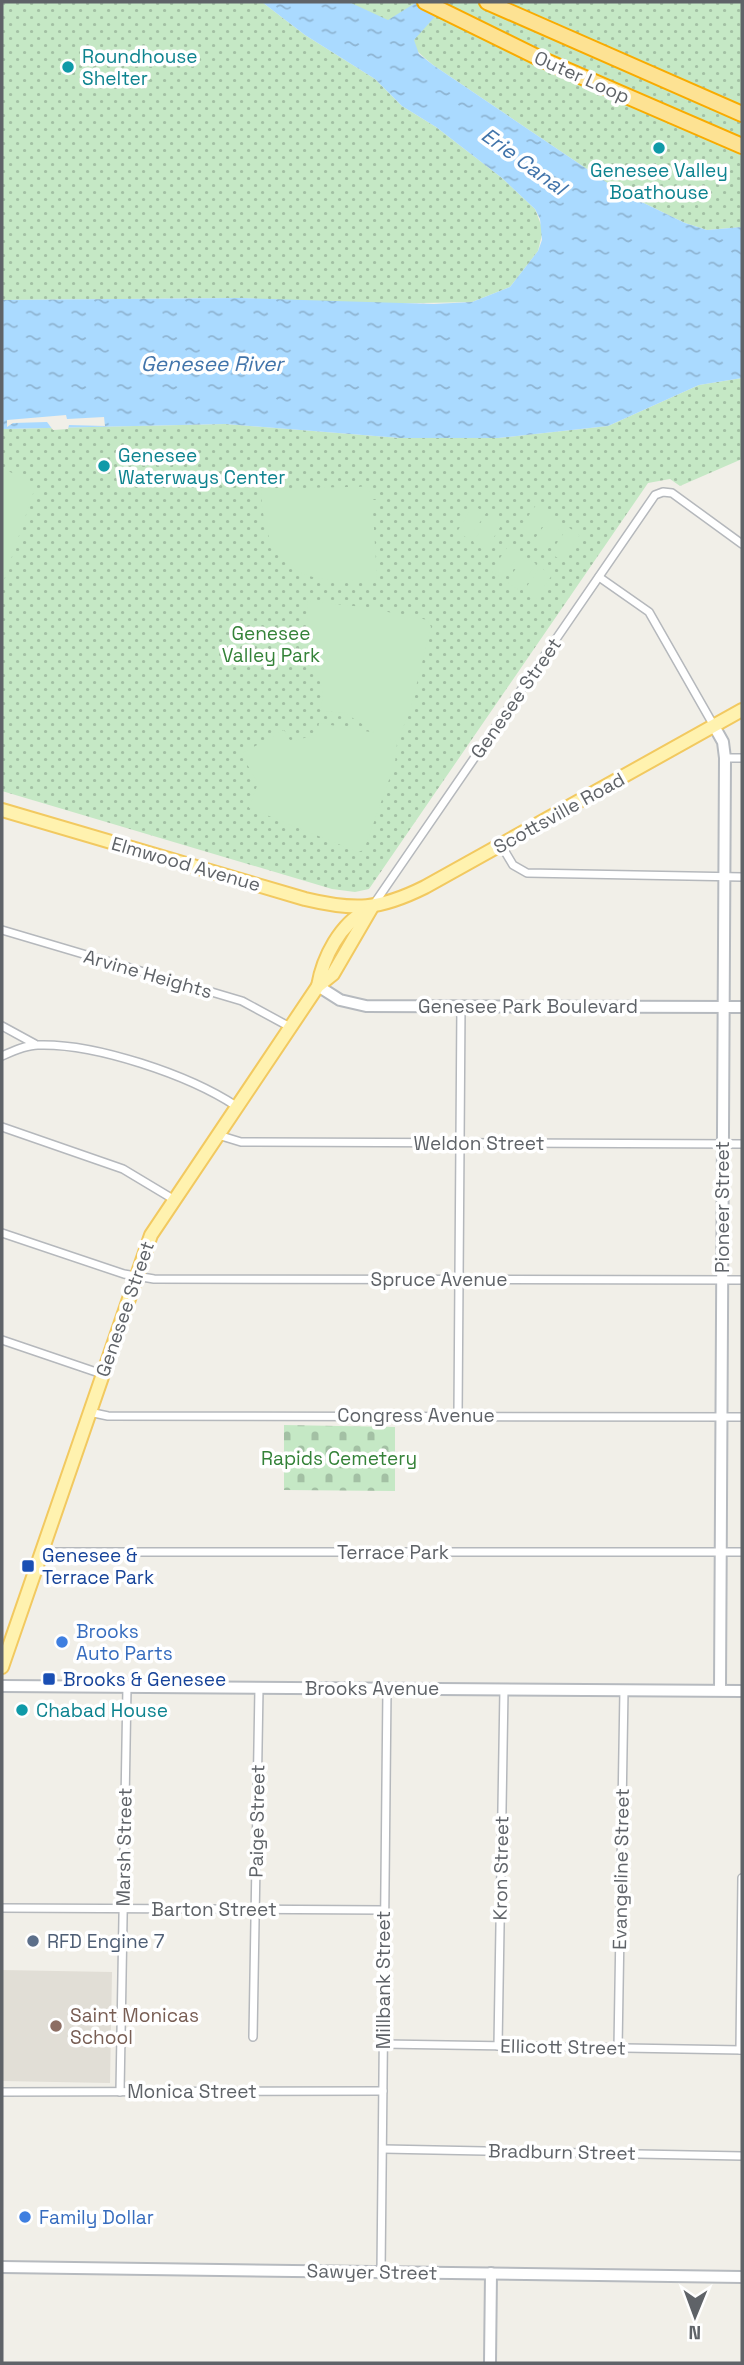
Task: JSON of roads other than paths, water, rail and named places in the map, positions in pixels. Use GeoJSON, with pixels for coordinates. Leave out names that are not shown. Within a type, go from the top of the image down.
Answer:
{"type":"FeatureCollection","features":[{"type":"Feature","properties":{"kind":"highway","name":"Outer Loop"},"geometry":{"type":"LineString","coordinates":[[425,2],[541,60],[742,146]]}},
{"type":"Feature","properties":{"kind":"highway","name":"Outer Loop"},"geometry":{"type":"LineString","coordinates":[[487,2],[742,114]]}},
{"type":"Feature","properties":{"kind":"main road","name":"Scottsville Road"},"geometry":{"type":"LineString","coordinates":[[372,908],[414,892],[742,710]]}},
{"type":"Feature","properties":{"kind":"main road","name":"Elmwood Avenue"},"geometry":{"type":"LineString","coordinates":[[2,810],[305,899],[348,908],[372,908]]}},
{"type":"Feature","properties":{"kind":"main road","name":"Genesee Street"},"geometry":{"type":"LineString","coordinates":[[2,1667],[151,1235],[318,986],[336,969],[372,908]]}},
{"type":"Feature","properties":{"kind":"street","name":"Genesee Street"},"geometry":{"type":"LineString","coordinates":[[372,908],[653,498],[663,492],[675,495],[742,544]]}},
{"type":"Feature","properties":{"kind":"street"},"geometry":{"type":"LineString","coordinates":[[599,577],[649,612],[714,726]]}},
{"type":"Feature","properties":{"kind":"street","name":"Pioneer Street"},"geometry":{"type":"LineString","coordinates":[[714,726],[723,742],[725,758],[722,877],[720,1690]]}},
{"type":"Feature","properties":{"kind":"street"},"geometry":{"type":"LineString","coordinates":[[725,758],[742,758]]}},
{"type":"Feature","properties":{"kind":"street"},"geometry":{"type":"LineString","coordinates":[[501,845],[513,865],[527,873],[742,877]]}},
{"type":"Feature","properties":{"kind":"street","name":"Arvine Heights"},"geometry":{"type":"LineString","coordinates":[[2,930],[242,1001],[290,1027]]}},
{"type":"Feature","properties":{"kind":"street","name":"Genesee Park Boulevard"},"geometry":{"type":"LineString","coordinates":[[318,986],[340,1000],[357,1005],[742,1007]]}},
{"type":"Feature","properties":{"kind":"street"},"geometry":{"type":"LineString","coordinates":[[458,1415],[461,1006]]}},
{"type":"Feature","properties":{"kind":"street"},"geometry":{"type":"LineString","coordinates":[[2,1026],[36,1045],[85,1051],[165,1070],[197,1083],[236,1106]]}},
{"type":"Feature","properties":{"kind":"street"},"geometry":{"type":"LineString","coordinates":[[2,1056],[36,1045]]}},
{"type":"Feature","properties":{"kind":"street"},"geometry":{"type":"LineString","coordinates":[[2,1127],[123,1169],[173,1199]]}},
{"type":"Feature","properties":{"kind":"street","name":"Weldon Street"},"geometry":{"type":"LineString","coordinates":[[217,1134],[240,1142],[742,1144]]}},
{"type":"Feature","properties":{"kind":"street","name":"Spruce Avenue"},"geometry":{"type":"LineString","coordinates":[[2,1233],[135,1277],[742,1280]]}},
{"type":"Feature","properties":{"kind":"street"},"geometry":{"type":"LineString","coordinates":[[2,1340],[102,1374]]}},
{"type":"Feature","properties":{"kind":"street","name":"Congress Avenue"},"geometry":{"type":"LineString","coordinates":[[89,1412],[108,1416],[742,1417]]}},
{"type":"Feature","properties":{"kind":"street","name":"Terrace Park"},"geometry":{"type":"LineString","coordinates":[[43,1549],[55,1552],[742,1552]]}},
{"type":"Feature","properties":{"kind":"street","name":"Brooks Avenue"},"geometry":{"type":"LineString","coordinates":[[2,1686],[742,1690]]}},
{"type":"Feature","properties":{"kind":"street","name":"Marsh Street"},"geometry":{"type":"LineString","coordinates":[[120,2092],[127,1687]]}},
{"type":"Feature","properties":{"kind":"street","name":"Paige Street"},"geometry":{"type":"LineString","coordinates":[[253,2037],[259,1688]]}},
{"type":"Feature","properties":{"kind":"street","name":"Millbank Street"},"geometry":{"type":"LineString","coordinates":[[381,2272],[387,1689]]}},
{"type":"Feature","properties":{"kind":"street","name":"Kron Street"},"geometry":{"type":"LineString","coordinates":[[498,2046],[504,1689]]}},
{"type":"Feature","properties":{"kind":"street","name":"Evangeline Street"},"geometry":{"type":"LineString","coordinates":[[618,2048],[624,1690]]}},
{"type":"Feature","properties":{"kind":"street"},"geometry":{"type":"LineString","coordinates":[[741,2050],[742,1878]]}},
{"type":"Feature","properties":{"kind":"street","name":"Barton Street"},"geometry":{"type":"LineString","coordinates":[[2,1908],[383,1910]]}},
{"type":"Feature","properties":{"kind":"street","name":"Ellicott Street"},"geometry":{"type":"LineString","coordinates":[[383,2044],[741,2050]]}},
{"type":"Feature","properties":{"kind":"street","name":"Monica Street"},"geometry":{"type":"LineString","coordinates":[[2,2092],[383,2091]]}},
{"type":"Feature","properties":{"kind":"street","name":"Bradburn Street"},"geometry":{"type":"LineString","coordinates":[[383,2149],[742,2155]]}},
{"type":"Feature","properties":{"kind":"street","name":"Sawyer Street"},"geometry":{"type":"LineString","coordinates":[[2,2267],[742,2277]]}},
{"type":"Feature","properties":{"kind":"street"},"geometry":{"type":"LineString","coordinates":[[490,2363],[491,2273]]}},
{"type":"Feature","properties":{"kind":"water"},"geometry":{"type":"Polygon","coordinates":[[[262,2],[349,2],[388,20],[417,2],[448,2],[414,40],[419,54],[433,65],[621,192],[685,223],[707,230],[742,227],[742,378],[699,385],[608,426],[498,438],[400,438],[225,424],[2,429],[2,300],[240,298],[434,304],[472,302],[510,287],[538,251],[542,240],[540,219],[535,209],[502,178],[436,127],[402,106],[375,79],[305,35],[262,2]]]}},
{"type":"Feature","properties":{"kind":"place","name":"Roundhouse Shelter"},"geometry":{"type":"Point","coordinates":[68,67]}},
{"type":"Feature","properties":{"kind":"place","name":"Genesee Valley Boathouse"},"geometry":{"type":"Point","coordinates":[659,148]}},
{"type":"Feature","properties":{"kind":"place","name":"Genesee Waterways Center"},"geometry":{"type":"Point","coordinates":[104,466]}},
{"type":"Feature","properties":{"kind":"place","name":"Genesee & Terrace Park"},"geometry":{"type":"Point","coordinates":[28,1566]}},
{"type":"Feature","properties":{"kind":"place","name":"Brooks Auto Parts"},"geometry":{"type":"Point","coordinates":[62,1642]}},
{"type":"Feature","properties":{"kind":"place","name":"Brooks & Genesee"},"geometry":{"type":"Point","coordinates":[49,1679]}},
{"type":"Feature","properties":{"kind":"place","name":"Chabad House"},"geometry":{"type":"Point","coordinates":[22,1710]}},
{"type":"Feature","properties":{"kind":"place","name":"RFD Engine 7"},"geometry":{"type":"Point","coordinates":[33,1941]}},
{"type":"Feature","properties":{"kind":"place","name":"Saint Monicas School"},"geometry":{"type":"Point","coordinates":[56,2026]}},
{"type":"Feature","properties":{"kind":"place","name":"Family Dollar"},"geometry":{"type":"Point","coordinates":[25,2217]}},
{"type":"Feature","properties":{"kind":"water label","name":"Erie Canal"},"geometry":{"type":"Point","coordinates":[524,161]}},
{"type":"Feature","properties":{"kind":"water label","name":"Genesee River"},"geometry":{"type":"Point","coordinates":[212,363]}},
{"type":"Feature","properties":{"kind":"park label","name":"Genesee Valley Park"},"geometry":{"type":"Point","coordinates":[271,644]}},
{"type":"Feature","properties":{"kind":"park label","name":"Rapids Cemetery"},"geometry":{"type":"Point","coordinates":[339,1458]}}]}
